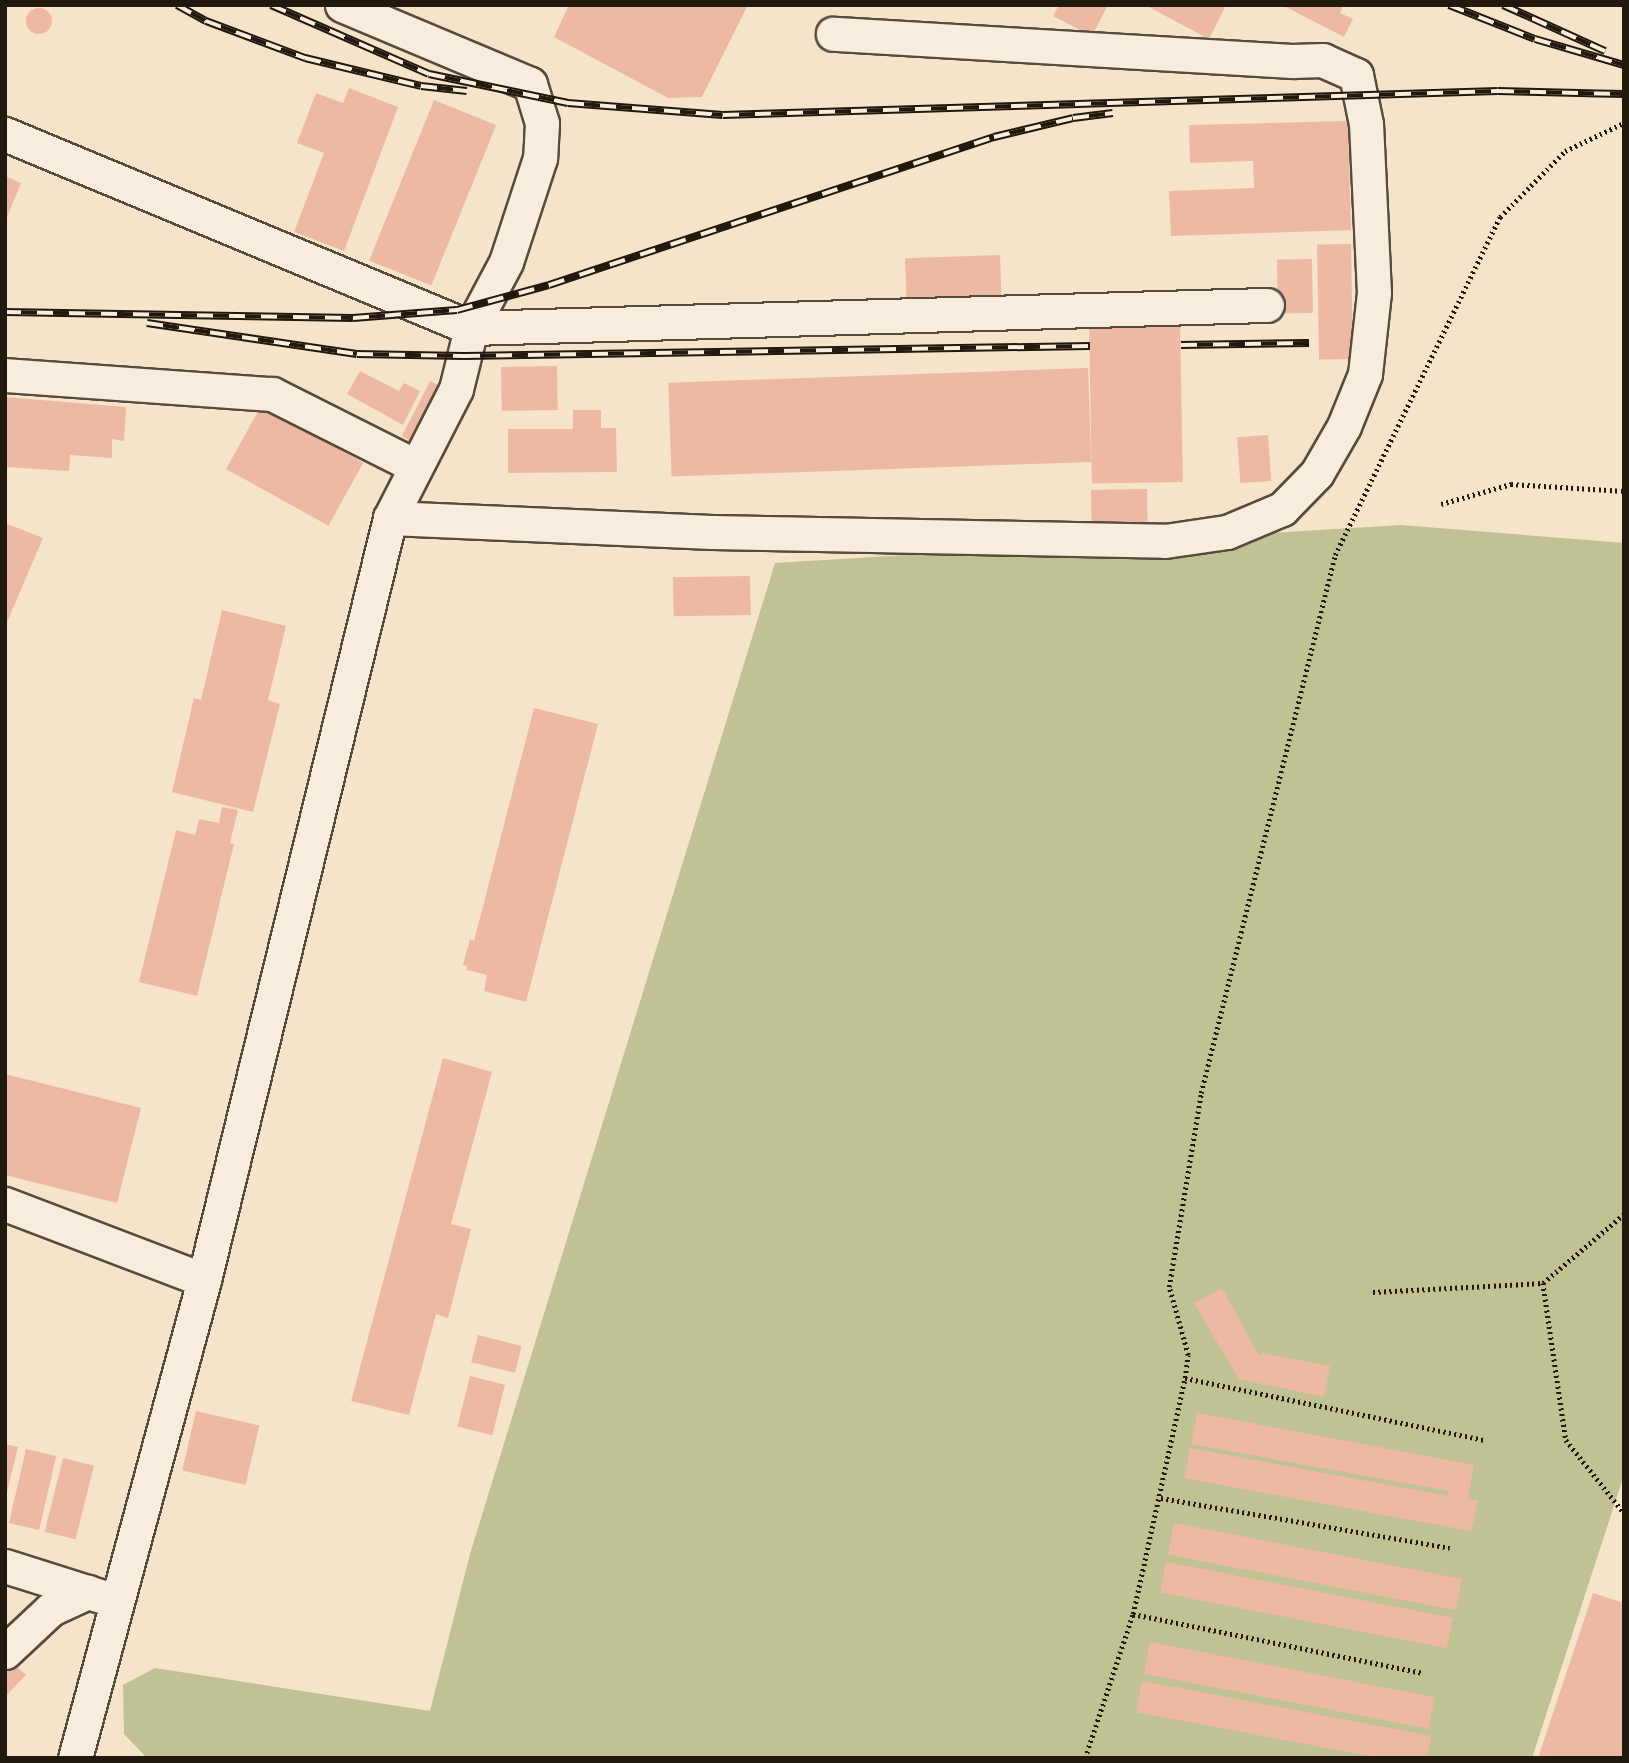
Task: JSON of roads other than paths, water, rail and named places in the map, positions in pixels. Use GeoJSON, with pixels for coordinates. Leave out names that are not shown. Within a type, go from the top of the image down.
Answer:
{"type":"FeatureCollection","features":[{"type":"Feature","properties":{"kind":"street"},"geometry":{"type":"LineString","coordinates":[[75,1758],[102,1597],[148,1479],[204,1280],[390,518],[456,388],[471,328],[506,262],[540,158],[542,123],[530,84],[342,5]]}},
{"type":"Feature","properties":{"kind":"street"},"geometry":{"type":"LineString","coordinates":[[390,518],[712,532],[1165,541],[1227,532],[1282,509],[1317,473],[1345,426],[1365,374],[1374,293],[1366,124],[1356,75],[1323,60],[1292,61],[833,34]]}},
{"type":"Feature","properties":{"kind":"street"},"geometry":{"type":"LineString","coordinates":[[5,134],[471,328],[1267,305]]}},
{"type":"Feature","properties":{"kind":"street"},"geometry":{"type":"LineString","coordinates":[[5,375],[272,394],[415,466]]}},
{"type":"Feature","properties":{"kind":"street"},"geometry":{"type":"LineString","coordinates":[[5,1204],[204,1280]]}},
{"type":"Feature","properties":{"kind":"street"},"geometry":{"type":"LineString","coordinates":[[5,1566],[102,1597]]}},
{"type":"Feature","properties":{"kind":"street"},"geometry":{"type":"LineString","coordinates":[[5,1653],[51,1609],[102,1597]]}},
{"type":"Feature","properties":{"kind":"railway"},"geometry":{"type":"LineString","coordinates":[[177,5],[206,21],[305,58],[421,86],[467,91]]}},
{"type":"Feature","properties":{"kind":"railway"},"geometry":{"type":"LineString","coordinates":[[271,5],[429,74],[568,103],[723,115],[1498,91],[1624,94]]}},
{"type":"Feature","properties":{"kind":"railway"},"geometry":{"type":"LineString","coordinates":[[1449,5],[1535,39],[1624,65]]}},
{"type":"Feature","properties":{"kind":"railway"},"geometry":{"type":"LineString","coordinates":[[1503,5],[1605,51]]}},
{"type":"Feature","properties":{"kind":"railway"},"geometry":{"type":"LineString","coordinates":[[5,312],[353,318],[457,310],[549,285],[994,137],[1073,118],[1113,113]]}},
{"type":"Feature","properties":{"kind":"railway"},"geometry":{"type":"LineString","coordinates":[[147,323],[357,354],[464,356],[1090,346]]}},
{"type":"Feature","properties":{"kind":"railway"},"geometry":{"type":"LineString","coordinates":[[1181,345],[1309,343]]}}]}
